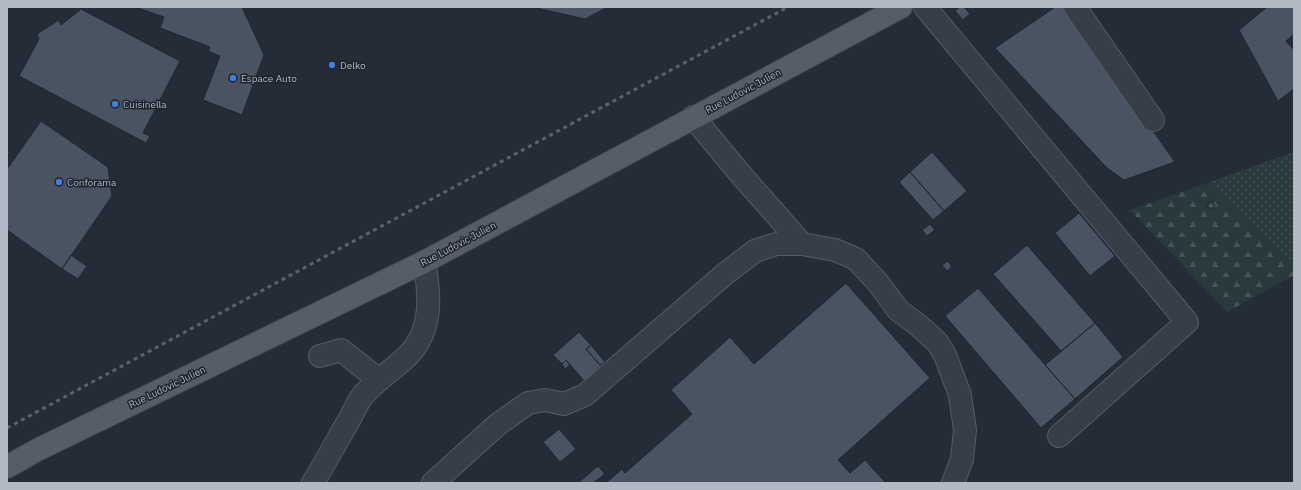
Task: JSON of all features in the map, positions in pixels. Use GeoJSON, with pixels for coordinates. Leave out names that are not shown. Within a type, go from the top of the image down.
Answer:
{"type":"FeatureCollection","features":[{"type":"Feature","properties":{"kind":"main road","name":"Rue Ludovic Julien"},"geometry":{"type":"LineString","coordinates":[[7,467],[37,450],[424,262],[901,7]]}},
{"type":"Feature","properties":{"kind":"lane"},"geometry":{"type":"LineString","coordinates":[[925,7],[1187,322],[1059,436]]}},
{"type":"Feature","properties":{"kind":"lane"},"geometry":{"type":"LineString","coordinates":[[1075,7],[1154,120]]}},
{"type":"Feature","properties":{"kind":"lane"},"geometry":{"type":"LineString","coordinates":[[694,117],[742,176],[802,244]]}},
{"type":"Feature","properties":{"kind":"lane"},"geometry":{"type":"LineString","coordinates":[[433,483],[497,425],[528,403],[545,400],[564,404],[585,395],[726,273],[756,251],[776,244],[802,244],[835,250],[856,260],[879,284],[898,310],[918,325],[936,342],[945,355],[960,395],[965,430],[962,459],[953,483]]}},
{"type":"Feature","properties":{"kind":"lane"},"geometry":{"type":"LineString","coordinates":[[313,483],[363,396],[379,380],[404,360],[416,347],[425,330],[429,311],[424,262]]}},
{"type":"Feature","properties":{"kind":"lane"},"geometry":{"type":"LineString","coordinates":[[320,356],[341,350],[379,380]]}},
{"type":"Feature","properties":{"kind":"green space"},"geometry":{"type":"Polygon","coordinates":[[[1294,152],[1294,268],[1207,183],[1294,152]]]}},
{"type":"Feature","properties":{"kind":"green space"},"geometry":{"type":"Polygon","coordinates":[[[1207,183],[1294,268],[1294,275],[1227,312],[1130,210],[1207,183]]]}},
{"type":"Feature","properties":{"kind":"building","name":"Espace Auto"},"geometry":{"type":"Polygon","coordinates":[[[135,7],[242,7],[264,55],[242,115],[203,100],[220,56],[208,51],[210,47],[160,28],[164,17],[135,7]]]}},
{"type":"Feature","properties":{"kind":"building"},"geometry":{"type":"Polygon","coordinates":[[[532,7],[608,7],[585,19],[532,7]]]}},
{"type":"Feature","properties":{"kind":"building"},"geometry":{"type":"Polygon","coordinates":[[[960,7],[964,7],[970,14],[963,20],[955,11],[960,7]]]}},
{"type":"Feature","properties":{"kind":"building"},"geometry":{"type":"Polygon","coordinates":[[[1055,7],[1066,7],[1175,162],[1124,180],[1107,168],[995,48],[1055,7]]]}},
{"type":"Feature","properties":{"kind":"building"},"geometry":{"type":"Polygon","coordinates":[[[1267,7],[1294,7],[1294,34],[1286,41],[1294,50],[1294,89],[1278,101],[1239,30],[1267,7]]]}},
{"type":"Feature","properties":{"kind":"building","name":"Cuisinella"},"geometry":{"type":"Polygon","coordinates":[[[81,9],[180,61],[143,133],[150,136],[146,143],[19,76],[39,39],[37,34],[59,20],[61,25],[81,9]]]}},
{"type":"Feature","properties":{"kind":"building","name":"Conforama"},"geometry":{"type":"Polygon","coordinates":[[[41,121],[108,167],[112,196],[62,269],[7,230],[7,169],[41,121]]]}},
{"type":"Feature","properties":{"kind":"building"},"geometry":{"type":"Polygon","coordinates":[[[932,152],[967,191],[944,211],[910,172],[932,152]]]}},
{"type":"Feature","properties":{"kind":"building"},"geometry":{"type":"Polygon","coordinates":[[[910,172],[944,211],[933,220],[899,182],[910,172]]]}},
{"type":"Feature","properties":{"kind":"building"},"geometry":{"type":"Polygon","coordinates":[[[1210,202],[1215,205],[1212,209],[1207,207],[1210,202]]]}},
{"type":"Feature","properties":{"kind":"building"},"geometry":{"type":"Polygon","coordinates":[[[1079,213],[1115,256],[1090,276],[1055,233],[1079,213]]]}},
{"type":"Feature","properties":{"kind":"building"},"geometry":{"type":"Polygon","coordinates":[[[930,224],[935,230],[927,236],[922,230],[930,224]]]}},
{"type":"Feature","properties":{"kind":"building"},"geometry":{"type":"Polygon","coordinates":[[[1027,245],[1095,323],[1061,351],[993,274],[1027,245]]]}},
{"type":"Feature","properties":{"kind":"building"},"geometry":{"type":"Polygon","coordinates":[[[71,255],[87,266],[78,279],[62,269],[71,255]]]}},
{"type":"Feature","properties":{"kind":"building"},"geometry":{"type":"Polygon","coordinates":[[[948,261],[952,267],[947,271],[942,265],[948,261]]]}},
{"type":"Feature","properties":{"kind":"building"},"geometry":{"type":"Polygon","coordinates":[[[846,283],[930,378],[838,460],[850,473],[865,460],[886,483],[606,483],[622,469],[625,473],[692,414],[671,390],[730,337],[754,364],[846,283]]]}},
{"type":"Feature","properties":{"kind":"building"},"geometry":{"type":"Polygon","coordinates":[[[978,288],[1075,399],[1041,428],[945,316],[978,288]]]}},
{"type":"Feature","properties":{"kind":"building"},"geometry":{"type":"Polygon","coordinates":[[[1095,323],[1123,357],[1075,399],[1045,365],[1095,323]]]}},
{"type":"Feature","properties":{"kind":"building"},"geometry":{"type":"Polygon","coordinates":[[[579,332],[591,345],[586,349],[601,366],[584,381],[566,360],[562,364],[553,355],[579,332]]]}},
{"type":"Feature","properties":{"kind":"building"},"geometry":{"type":"Polygon","coordinates":[[[591,345],[605,362],[600,365],[586,349],[591,345]]]}},
{"type":"Feature","properties":{"kind":"building"},"geometry":{"type":"Polygon","coordinates":[[[566,360],[570,365],[565,369],[562,364],[566,360]]]}},
{"type":"Feature","properties":{"kind":"building"},"geometry":{"type":"Polygon","coordinates":[[[559,429],[576,449],[560,462],[543,442],[559,429]]]}},
{"type":"Feature","properties":{"kind":"building"},"geometry":{"type":"Polygon","coordinates":[[[598,466],[605,474],[593,483],[578,483],[598,466]]]}},
{"type":"Feature","properties":{"kind":"railway"},"geometry":{"type":"LineString","coordinates":[[7,428],[788,7]]}},
{"type":"Feature","properties":{"kind":"place","name":"Delko"},"geometry":{"type":"Point","coordinates":[332,65]}},
{"type":"Feature","properties":{"kind":"place","name":"Espace Auto"},"geometry":{"type":"Point","coordinates":[233,78]}},
{"type":"Feature","properties":{"kind":"place","name":"Cuisinella"},"geometry":{"type":"Point","coordinates":[115,104]}},
{"type":"Feature","properties":{"kind":"place","name":"Conforama"},"geometry":{"type":"Point","coordinates":[59,182]}}]}
